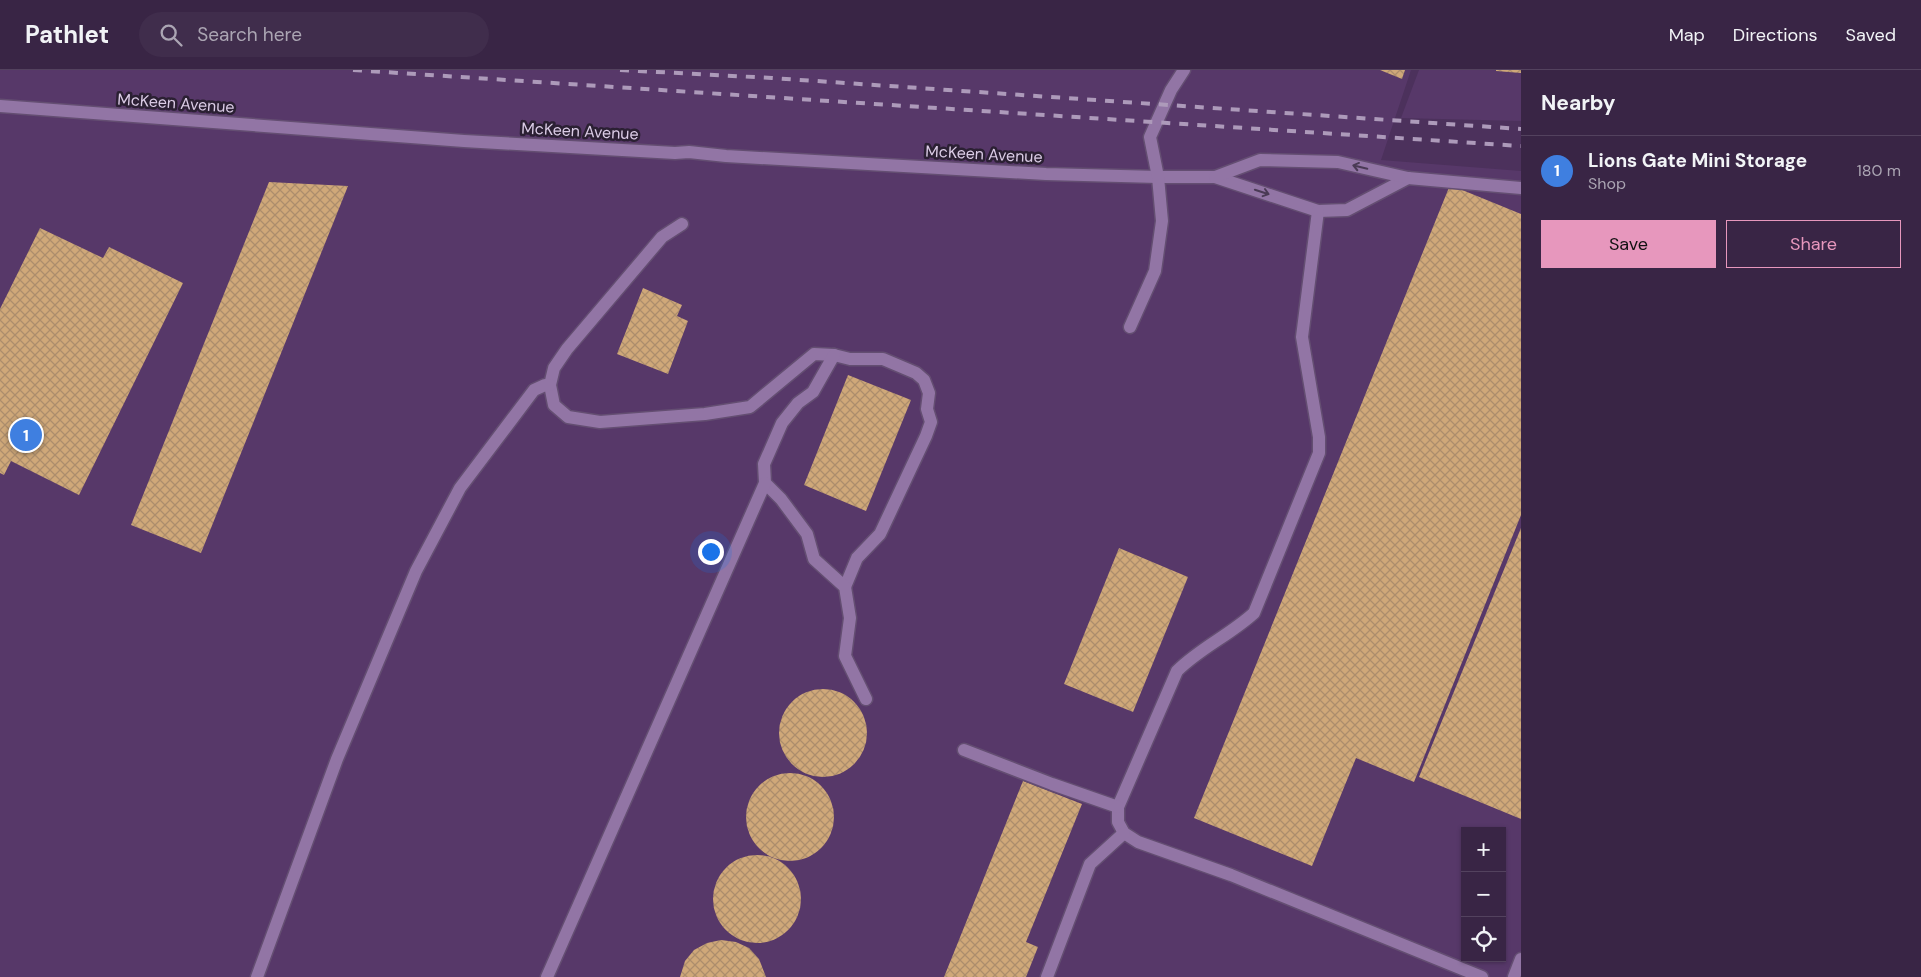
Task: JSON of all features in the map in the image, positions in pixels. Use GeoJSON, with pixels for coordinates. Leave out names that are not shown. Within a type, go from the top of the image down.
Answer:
{"type":"FeatureCollection","features":[{"type":"Feature","properties":{"kind":"street"},"geometry":{"type":"LineString","coordinates":[[1130,327],[1155,271],[1162,221],[1158,177],[1150,138],[1171,90],[1184,70]]}},
{"type":"Feature","properties":{"kind":"street","name":"McKeen Avenue"},"geometry":{"type":"LineString","coordinates":[[0,106],[464,141],[675,153],[689,152],[726,156],[1024,173],[1215,177]]}},
{"type":"Feature","properties":{"kind":"street"},"geometry":{"type":"LineString","coordinates":[[1215,177],[1260,160],[1338,162],[1408,178],[1521,188]]}},
{"type":"Feature","properties":{"kind":"street"},"geometry":{"type":"LineString","coordinates":[[1215,177],[1318,211],[1347,210],[1408,178]]}},
{"type":"Feature","properties":{"kind":"street"},"geometry":{"type":"LineString","coordinates":[[1318,211],[1302,337],[1319,437],[1319,453],[1254,613],[1241,625],[1190,658],[1177,671],[1118,807],[1118,822],[1124,833],[1138,842],[1231,875],[1482,977]]}},
{"type":"Feature","properties":{"kind":"street"},"geometry":{"type":"LineString","coordinates":[[682,224],[662,236],[567,349],[554,368],[550,385],[554,405],[568,417],[600,422],[705,414],[750,407],[814,354],[834,355],[850,359],[883,359],[916,373],[924,380],[928,388],[928,409],[931,422],[926,436],[880,534],[857,558],[845,587],[850,618],[845,656],[866,699]]}},
{"type":"Feature","properties":{"kind":"street"},"geometry":{"type":"LineString","coordinates":[[547,977],[765,483],[764,464],[782,423],[798,403],[813,392],[834,355]]}},
{"type":"Feature","properties":{"kind":"street"},"geometry":{"type":"LineString","coordinates":[[257,977],[337,759],[416,571],[460,488],[534,390],[544,385],[550,385]]}},
{"type":"Feature","properties":{"kind":"street"},"geometry":{"type":"LineString","coordinates":[[765,483],[781,499],[807,534],[814,559],[845,587]]}},
{"type":"Feature","properties":{"kind":"street"},"geometry":{"type":"LineString","coordinates":[[964,750],[1118,807]]}},
{"type":"Feature","properties":{"kind":"street"},"geometry":{"type":"LineString","coordinates":[[1047,977],[1090,864],[1124,833]]}},
{"type":"Feature","properties":{"kind":"street"},"geometry":{"type":"LineString","coordinates":[[1514,977],[1521,959]]}},
{"type":"Feature","properties":{"kind":"shaded area"},"geometry":{"type":"Polygon","coordinates":[[[0,70],[1411,70],[1381,160],[1521,171],[1521,977],[0,977],[0,70]]]}},
{"type":"Feature","properties":{"kind":"shaded area"},"geometry":{"type":"Polygon","coordinates":[[[1419,70],[1521,70],[1521,121],[1401,118],[1419,70]]]}},
{"type":"Feature","properties":{"kind":"building"},"geometry":{"type":"Polygon","coordinates":[[[1380,70],[1405,70],[1402,79],[1380,70]]]}},
{"type":"Feature","properties":{"kind":"building"},"geometry":{"type":"Polygon","coordinates":[[[1521,70],[1521,73],[1496,71],[1521,70]]]}},
{"type":"Feature","properties":{"kind":"building"},"geometry":{"type":"Polygon","coordinates":[[[269,182],[348,186],[201,553],[131,525],[269,182]]]}},
{"type":"Feature","properties":{"kind":"building"},"geometry":{"type":"Polygon","coordinates":[[[1450,185],[1521,214],[1521,515],[1414,782],[1356,758],[1312,866],[1194,818],[1450,185]]]}},
{"type":"Feature","properties":{"kind":"building"},"geometry":{"type":"Polygon","coordinates":[[[40,228],[103,258],[109,247],[183,283],[79,495],[11,461],[4,475],[0,473],[0,309],[40,228]]]}},
{"type":"Feature","properties":{"kind":"building"},"geometry":{"type":"Polygon","coordinates":[[[643,288],[682,305],[677,316],[688,321],[668,374],[617,354],[643,288]]]}},
{"type":"Feature","properties":{"kind":"building"},"geometry":{"type":"Polygon","coordinates":[[[848,375],[911,400],[866,511],[804,485],[848,375]]]}},
{"type":"Feature","properties":{"kind":"building"},"geometry":{"type":"Polygon","coordinates":[[[1521,528],[1521,819],[1419,777],[1521,528]]]}},
{"type":"Feature","properties":{"kind":"building"},"geometry":{"type":"Polygon","coordinates":[[[1119,548],[1188,577],[1133,712],[1064,684],[1119,548]]]}},
{"type":"Feature","properties":{"kind":"building"},"geometry":{"type":"Polygon","coordinates":[[[823,689],[840,692],[854,702],[864,716],[867,733],[864,750],[854,764],[840,774],[823,777],[806,774],[792,764],[782,750],[779,733],[782,716],[792,702],[806,692],[823,689]]]}},
{"type":"Feature","properties":{"kind":"building"},"geometry":{"type":"Polygon","coordinates":[[[790,773],[807,776],[815,780],[827,792],[831,800],[834,817],[831,834],[827,842],[815,854],[807,858],[790,861],[773,858],[765,854],[753,842],[749,834],[746,817],[749,800],[753,792],[765,780],[773,776],[790,773]]]}},
{"type":"Feature","properties":{"kind":"building"},"geometry":{"type":"Polygon","coordinates":[[[1023,781],[1082,804],[1026,942],[1038,947],[1026,977],[944,977],[1023,781]]]}},
{"type":"Feature","properties":{"kind":"building"},"geometry":{"type":"Polygon","coordinates":[[[757,855],[774,858],[788,868],[798,882],[801,899],[798,916],[788,930],[774,940],[757,943],[740,940],[726,930],[716,916],[713,899],[716,882],[726,868],[740,858],[757,855]]]}},
{"type":"Feature","properties":{"kind":"building"},"geometry":{"type":"Polygon","coordinates":[[[721,940],[736,942],[749,948],[759,959],[766,977],[680,977],[685,961],[694,950],[707,943],[721,940]]]}},
{"type":"Feature","properties":{"kind":"railway"},"geometry":{"type":"LineString","coordinates":[[353,70],[1521,146]]}},
{"type":"Feature","properties":{"kind":"railway"},"geometry":{"type":"LineString","coordinates":[[620,70],[772,78],[1521,129]]}},
{"type":"Feature","properties":{"kind":"place","name":"Lions Gate Mini Storage"},"geometry":{"type":"Point","coordinates":[26,435]}}]}
